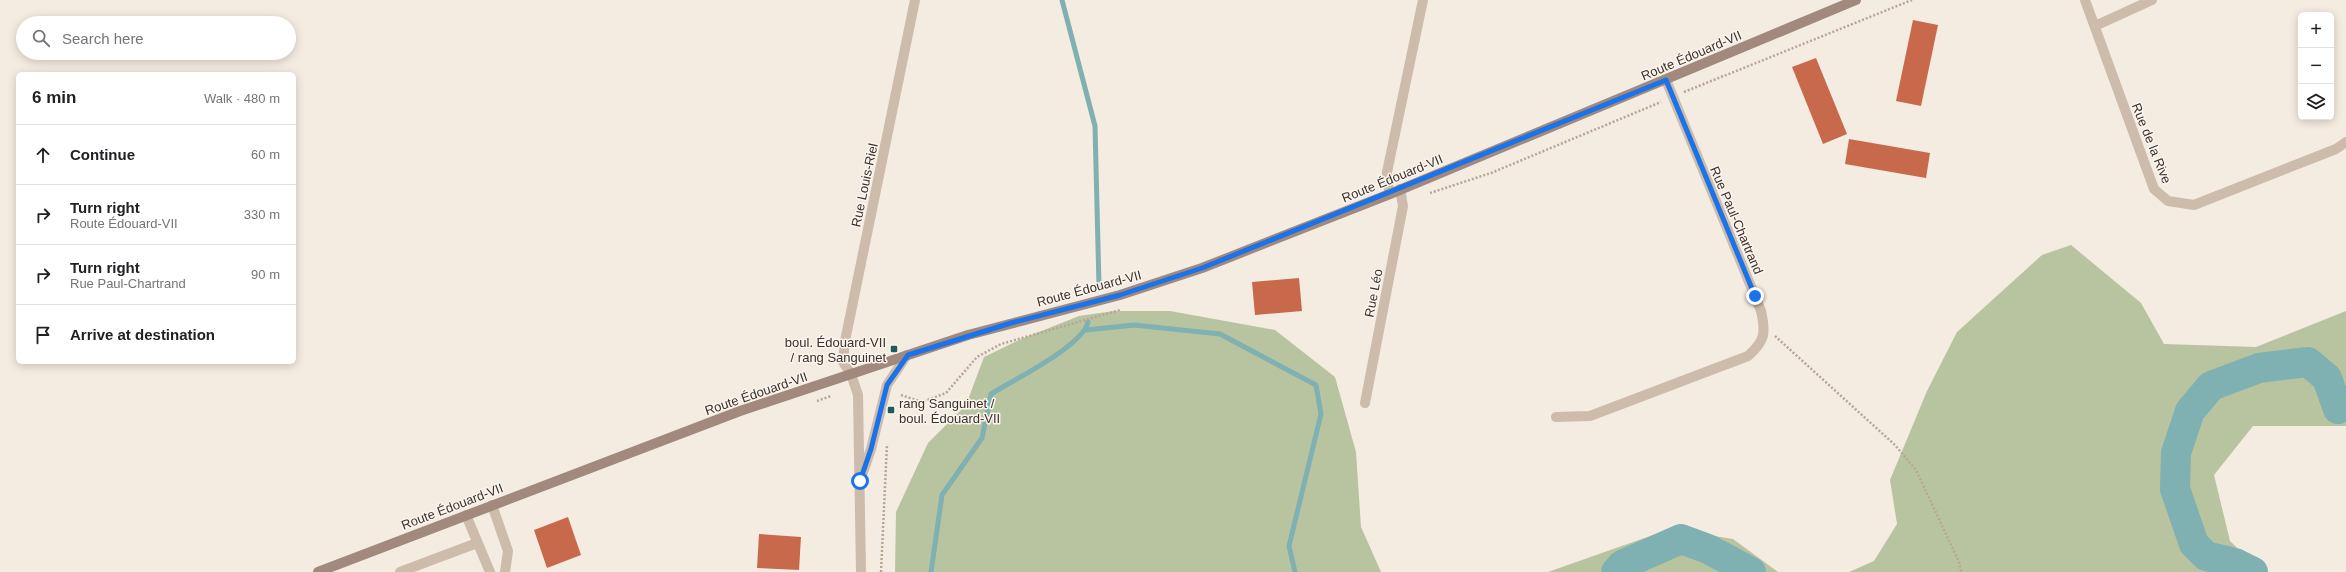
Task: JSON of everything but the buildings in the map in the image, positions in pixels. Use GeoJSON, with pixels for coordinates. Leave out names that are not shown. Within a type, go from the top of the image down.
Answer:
{"type":"FeatureCollection","features":[{"type":"Feature","properties":{"kind":"main road","name":"Route Édouard-VII"},"geometry":{"type":"LineString","coordinates":[[318,572],[740,411],[1005,324],[1120,295],[1176,277],[1390,194],[1856,0]]}},
{"type":"Feature","properties":{"kind":"street","name":"Rue Louis-Riel"},"geometry":{"type":"LineString","coordinates":[[861,572],[858,395],[851,374],[843,362],[845,341],[915,0]]}},
{"type":"Feature","properties":{"kind":"street"},"geometry":{"type":"LineString","coordinates":[[1390,194],[1387,181],[1388,166],[1423,0]]}},
{"type":"Feature","properties":{"kind":"street","name":"Rue de la Rive"},"geometry":{"type":"LineString","coordinates":[[2085,0],[2154,189],[2168,201],[2194,205],[2336,149],[2346,142]]}},
{"type":"Feature","properties":{"kind":"street"},"geometry":{"type":"LineString","coordinates":[[2095,26],[2152,0]]}},
{"type":"Feature","properties":{"kind":"street","name":"Rue Paul-Chartrand"},"geometry":{"type":"LineString","coordinates":[[1556,417],[1590,416],[1748,356],[1760,345],[1764,326],[1761,311],[1666,80]]}},
{"type":"Feature","properties":{"kind":"street","name":"Rue Léo"},"geometry":{"type":"LineString","coordinates":[[1365,403],[1403,206],[1400,189]]}},
{"type":"Feature","properties":{"kind":"street"},"geometry":{"type":"LineString","coordinates":[[860,481],[871,449],[887,385],[908,355]]}},
{"type":"Feature","properties":{"kind":"street"},"geometry":{"type":"LineString","coordinates":[[492,505],[508,551],[505,572]]}},
{"type":"Feature","properties":{"kind":"street"},"geometry":{"type":"LineString","coordinates":[[466,515],[490,572]]}},
{"type":"Feature","properties":{"kind":"street"},"geometry":{"type":"LineString","coordinates":[[400,572],[477,542]]}},
{"type":"Feature","properties":{"kind":"path"},"geometry":{"type":"LineString","coordinates":[[1693,89],[1912,0]]}},
{"type":"Feature","properties":{"kind":"path"},"geometry":{"type":"LineString","coordinates":[[1427,194],[1491,172],[1654,105]]}},
{"type":"Feature","properties":{"kind":"path"},"geometry":{"type":"LineString","coordinates":[[1764,326],[1895,445],[1916,470],[1959,562],[1961,572]]}},
{"type":"Feature","properties":{"kind":"path"},"geometry":{"type":"LineString","coordinates":[[898,400],[901,395],[899,391]]}},
{"type":"Feature","properties":{"kind":"path"},"geometry":{"type":"LineString","coordinates":[[881,572],[888,436]]}},
{"type":"Feature","properties":{"kind":"green space"},"geometry":{"type":"Polygon","coordinates":[[[2071,245],[2141,303],[2164,344],[2256,347],[2346,311],[2346,426],[2253,426],[2214,475],[2230,541],[2262,572],[1849,572],[1874,561],[1897,524],[1890,480],[1927,391],[1957,332],[2042,255],[2071,245]]]}},
{"type":"Feature","properties":{"kind":"green space"},"geometry":{"type":"Polygon","coordinates":[[[1114,311],[1170,311],[1275,330],[1335,377],[1356,452],[1361,527],[1381,572],[895,572],[896,512],[928,443],[966,405],[984,357],[1019,340],[1079,316],[1114,311]]]}},
{"type":"Feature","properties":{"kind":"green space"},"geometry":{"type":"Polygon","coordinates":[[[1670,529],[1733,539],[1778,572],[1548,572],[1670,529]]]}},
{"type":"Feature","properties":{"kind":"waterway"},"geometry":{"type":"LineString","coordinates":[[1062,0],[1095,126],[1099,286]]}},
{"type":"Feature","properties":{"kind":"waterway"},"geometry":{"type":"LineString","coordinates":[[931,572],[942,495],[982,438],[991,394],[1061,352],[1074,341],[1083,331],[1088,322]]}},
{"type":"Feature","properties":{"kind":"waterway"},"geometry":{"type":"LineString","coordinates":[[1086,330],[1134,325],[1220,334],[1316,385],[1321,414],[1289,546],[1295,572]]}},
{"type":"Feature","properties":{"kind":"waterway"},"geometry":{"type":"LineString","coordinates":[[2253,572],[2235,563],[2206,556],[2194,544],[2175,489],[2176,453],[2190,411],[2211,386],[2259,368],[2308,362],[2327,378],[2338,409],[2346,406]]}},
{"type":"Feature","properties":{"kind":"waterway"},"geometry":{"type":"LineString","coordinates":[[1616,572],[1622,565],[1681,539],[1708,549],[1751,572]]}},
{"type":"Feature","properties":{"kind":"place","name":"boul. Édouard-VII / rang Sanguinet"},"geometry":{"type":"Point","coordinates":[894,349]}},
{"type":"Feature","properties":{"kind":"place","name":"rang Sanguinet / boul. Édouard-VII"},"geometry":{"type":"Point","coordinates":[891,410]}},
{"type":"Feature","properties":{"kind":"route"},"geometry":{"type":"LineString","coordinates":[[860,481],[871,449],[878,413],[887,385],[895,371],[908,355],[968,335],[1120,295],[1202,268],[1390,194],[1666,80],[1755,296]]}}]}
